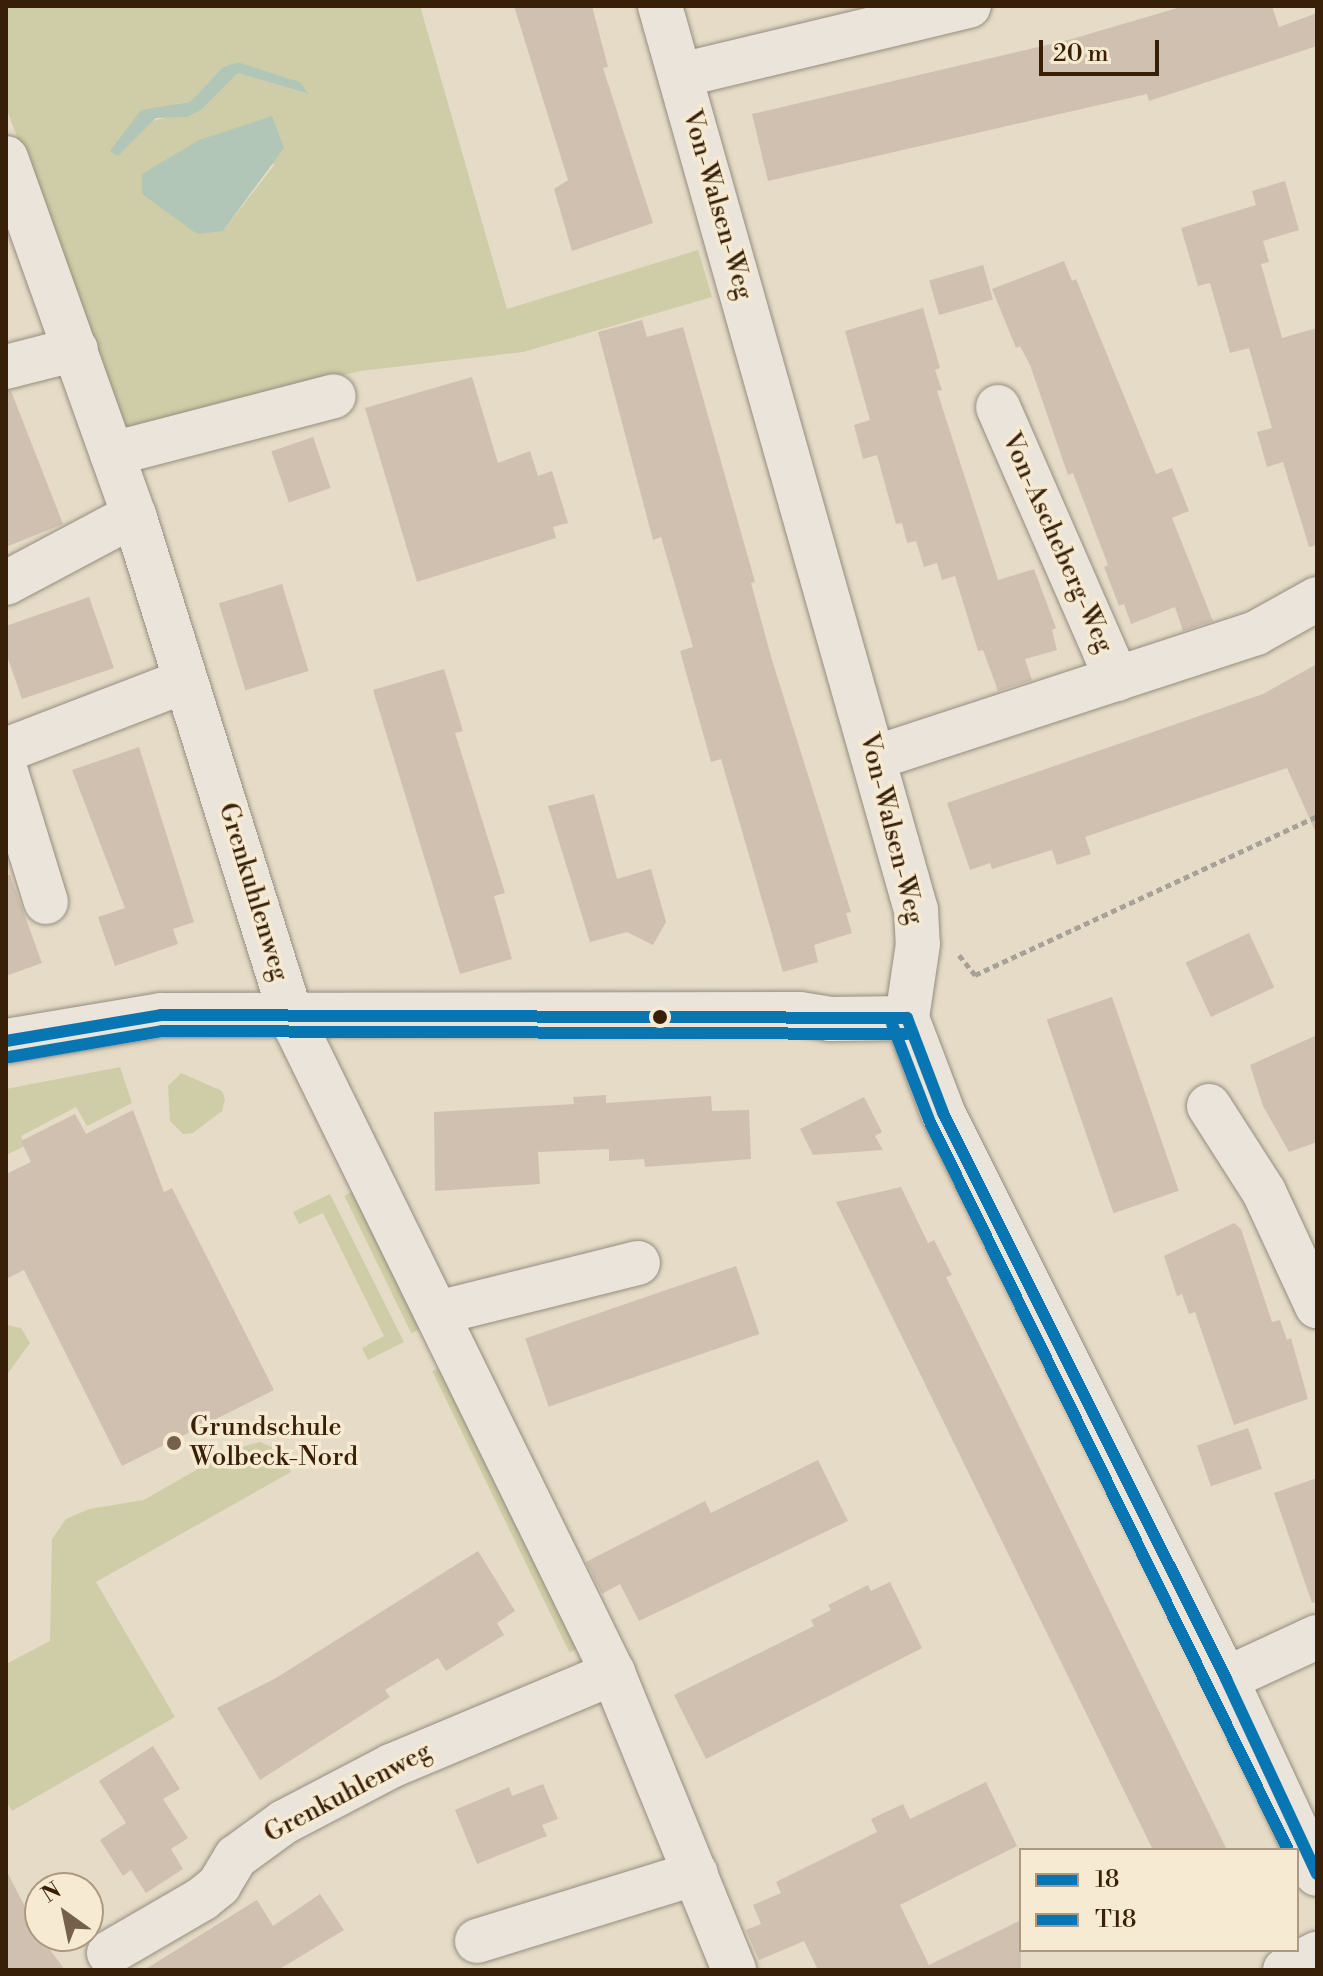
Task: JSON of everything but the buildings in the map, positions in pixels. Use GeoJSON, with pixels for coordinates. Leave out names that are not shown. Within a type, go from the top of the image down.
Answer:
{"type":"FeatureCollection","features":[{"type":"Feature","properties":{"kind":"street","name":"Von-Walsen-Weg"},"geometry":{"type":"LineString","coordinates":[[660,6],[916,910],[917,955],[907,1018],[943,1113],[1226,1679],[1317,1874]]}},
{"type":"Feature","properties":{"kind":"street"},"geometry":{"type":"LineString","coordinates":[[681,75],[891,14],[969,6]]}},
{"type":"Feature","properties":{"kind":"street","name":"Grenkuhlenweg"},"geometry":{"type":"LineString","coordinates":[[6,158],[134,515],[292,1019],[613,1673],[734,1970]]}},
{"type":"Feature","properties":{"kind":"street"},"geometry":{"type":"LineString","coordinates":[[6,367],[76,349]]}},
{"type":"Feature","properties":{"kind":"street"},"geometry":{"type":"LineString","coordinates":[[112,454],[334,396]]}},
{"type":"Feature","properties":{"kind":"street","name":"Von-Ascheberg-Weg"},"geometry":{"type":"LineString","coordinates":[[998,407],[1117,679]]}},
{"type":"Feature","properties":{"kind":"street"},"geometry":{"type":"LineString","coordinates":[[6,583],[134,515]]}},
{"type":"Feature","properties":{"kind":"street","name":"Von-Ascheberg-Weg"},"geometry":{"type":"LineString","coordinates":[[874,758],[1256,633],[1317,599]]}},
{"type":"Feature","properties":{"kind":"street"},"geometry":{"type":"LineString","coordinates":[[6,750],[185,681]]}},
{"type":"Feature","properties":{"kind":"street"},"geometry":{"type":"LineString","coordinates":[[6,772],[46,902]]}},
{"type":"Feature","properties":{"kind":"street"},"geometry":{"type":"LineString","coordinates":[[6,1041],[161,1015],[292,1019],[800,1014],[830,1019],[907,1018]]}},
{"type":"Feature","properties":{"kind":"street"},"geometry":{"type":"LineString","coordinates":[[1209,1106],[1264,1192],[1317,1306]]}},
{"type":"Feature","properties":{"kind":"street"},"geometry":{"type":"LineString","coordinates":[[437,1313],[638,1263]]}},
{"type":"Feature","properties":{"kind":"street"},"geometry":{"type":"LineString","coordinates":[[1226,1679],[1317,1637]]}},
{"type":"Feature","properties":{"kind":"street","name":"Grenkuhlenweg"},"geometry":{"type":"LineString","coordinates":[[109,1953],[202,1899],[219,1885],[236,1857],[284,1822],[391,1766],[613,1673]]}},
{"type":"Feature","properties":{"kind":"street"},"geometry":{"type":"LineString","coordinates":[[477,1941],[696,1873]]}},
{"type":"Feature","properties":{"kind":"street"},"geometry":{"type":"LineString","coordinates":[[1285,1970],[1317,1954]]}},
{"type":"Feature","properties":{"kind":"path"},"geometry":{"type":"LineString","coordinates":[[917,955],[960,955],[975,975],[1317,816]]}},
{"type":"Feature","properties":{"kind":"shaded area"},"geometry":{"type":"Polygon","coordinates":[[[6,6],[420,6],[507,309],[698,250],[712,297],[523,352],[360,371],[124,431],[6,107],[6,6]],[[238,62],[223,67],[190,102],[176,104],[147,122],[201,110],[238,73],[307,94],[299,82],[238,62]],[[275,164],[142,174],[223,231],[275,164]]]}},
{"type":"Feature","properties":{"kind":"shaded area"},"geometry":{"type":"Polygon","coordinates":[[[238,62],[300,82],[308,94],[238,73],[201,110],[187,117],[156,118],[118,156],[110,151],[141,110],[190,102],[223,67],[238,62]]]}},
{"type":"Feature","properties":{"kind":"shaded area"},"geometry":{"type":"Polygon","coordinates":[[[272,116],[284,148],[223,231],[197,234],[142,194],[142,174],[199,140],[272,116]]]}},
{"type":"Feature","properties":{"kind":"shaded area"},"geometry":{"type":"Polygon","coordinates":[[[120,1067],[132,1103],[87,1126],[76,1107],[21,1136],[25,1146],[6,1155],[6,1089],[120,1067]]]}},
{"type":"Feature","properties":{"kind":"shaded area"},"geometry":{"type":"Polygon","coordinates":[[[181,1073],[222,1091],[225,1099],[222,1111],[193,1133],[183,1134],[170,1121],[168,1086],[181,1073]]]}},
{"type":"Feature","properties":{"kind":"shaded area"},"geometry":{"type":"Polygon","coordinates":[[[356,1190],[423,1328],[411,1333],[344,1196],[356,1190]]]}},
{"type":"Feature","properties":{"kind":"shaded area"},"geometry":{"type":"Polygon","coordinates":[[[330,1194],[404,1342],[368,1360],[362,1348],[384,1336],[323,1213],[299,1224],[293,1212],[330,1194]]]}},
{"type":"Feature","properties":{"kind":"shaded area"},"geometry":{"type":"Polygon","coordinates":[[[6,1325],[21,1328],[30,1343],[6,1376],[6,1325]]]}},
{"type":"Feature","properties":{"kind":"shaded area"},"geometry":{"type":"Polygon","coordinates":[[[443,1366],[580,1647],[569,1653],[432,1371],[443,1366]]]}},
{"type":"Feature","properties":{"kind":"shaded area"},"geometry":{"type":"Polygon","coordinates":[[[260,1442],[278,1450],[291,1472],[96,1582],[175,1717],[12,1811],[6,1801],[6,1664],[50,1641],[52,1539],[66,1519],[89,1509],[144,1500],[231,1450],[260,1442]]]}},
{"type":"Feature","properties":{"kind":"transit line","name":"18"},"geometry":{"type":"LineString","coordinates":[[6,1041],[161,1015],[907,1018]]}},
{"type":"Feature","properties":{"kind":"transit line","name":"18"},"geometry":{"type":"LineString","coordinates":[[907,1018],[943,1113],[1226,1679],[1317,1874]]}},
{"type":"Feature","properties":{"kind":"transit line","name":"T18"},"geometry":{"type":"LineString","coordinates":[[892,1024],[929,1120],[1287,1848]]}},
{"type":"Feature","properties":{"kind":"transit line","name":"T18"},"geometry":{"type":"LineString","coordinates":[[9,1057],[162,1031],[907,1034]]}},
{"type":"Feature","properties":{"kind":"place","name":"Grundschule Wolbeck-Nord"},"geometry":{"type":"Point","coordinates":[174,1443]}}]}
